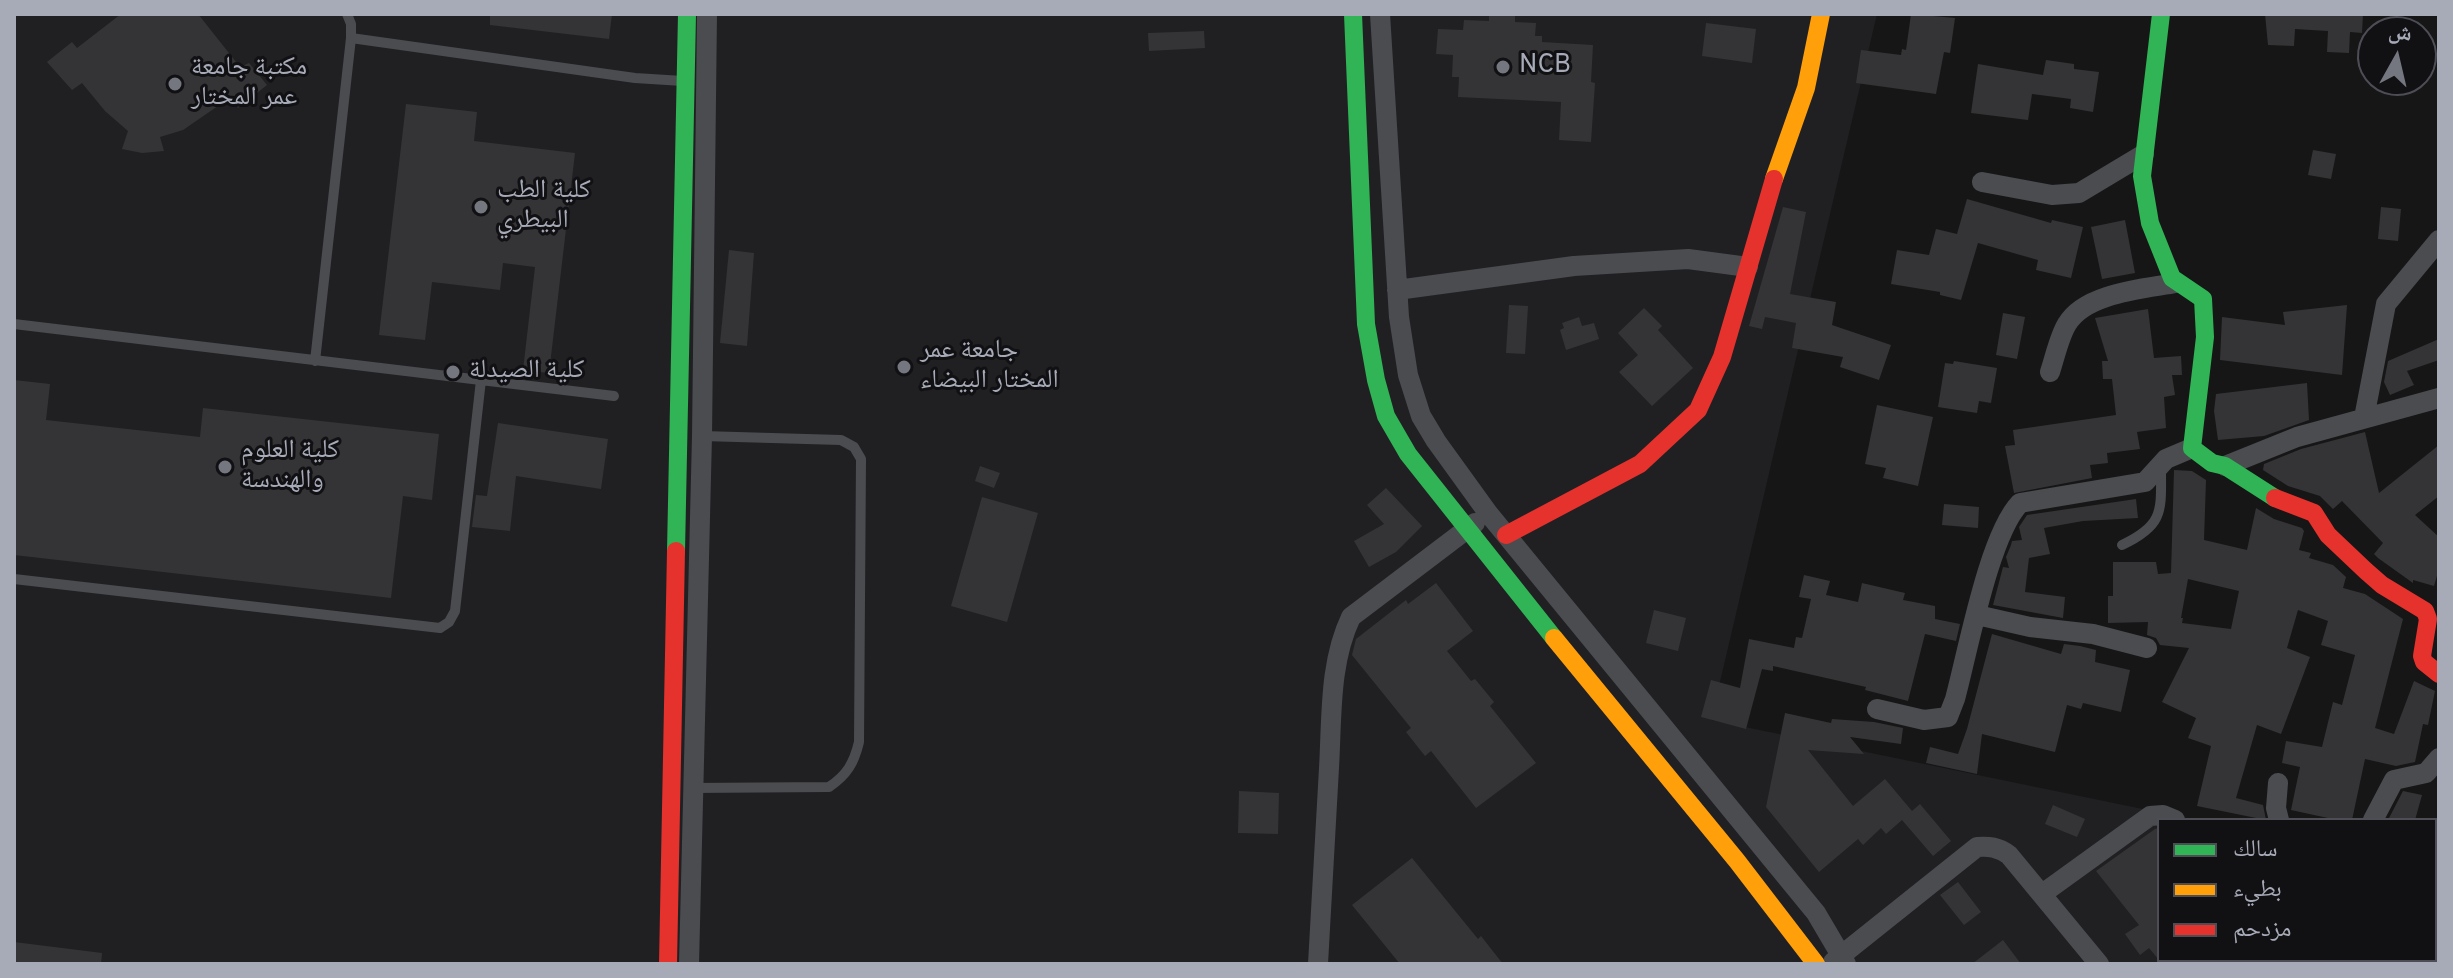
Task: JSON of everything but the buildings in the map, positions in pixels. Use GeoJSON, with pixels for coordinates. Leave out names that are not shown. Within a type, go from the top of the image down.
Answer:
{"type":"FeatureCollection","features":[{"type":"Feature","properties":{"kind":"street"},"geometry":{"type":"LineString","coordinates":[[687,14],[683,788],[689,964]]}},
{"type":"Feature","properties":{"kind":"street"},"geometry":{"type":"LineString","coordinates":[[668,964],[683,788],[702,436],[707,14]]}},
{"type":"Feature","properties":{"kind":"street"},"geometry":{"type":"LineString","coordinates":[[1353,14],[1366,324],[1386,416],[1408,454],[1466,530],[1737,861],[1816,964]]}},
{"type":"Feature","properties":{"kind":"street"},"geometry":{"type":"LineString","coordinates":[[1380,14],[1397,290],[1408,375],[1421,416],[1488,513],[1816,913],[1839,961],[1977,847],[2000,849],[2009,855],[2099,964]]}},
{"type":"Feature","properties":{"kind":"street"},"geometry":{"type":"LineString","coordinates":[[1506,535],[1640,464],[1698,410],[1722,357],[1765,204],[1806,88],[1821,14]]}},
{"type":"Feature","properties":{"kind":"street"},"geometry":{"type":"LineString","coordinates":[[2161,14],[2142,176],[2150,223],[2176,283],[2203,299],[2205,337],[2192,448]]}},
{"type":"Feature","properties":{"kind":"street"},"geometry":{"type":"LineString","coordinates":[[1982,182],[2052,195],[2079,193],[2144,154]]}},
{"type":"Feature","properties":{"kind":"street"},"geometry":{"type":"LineString","coordinates":[[2364,418],[2386,304],[2439,240]]}},
{"type":"Feature","properties":{"kind":"street"},"geometry":{"type":"LineString","coordinates":[[1397,290],[1590,265],[1688,259],[1748,267]]}},
{"type":"Feature","properties":{"kind":"street"},"geometry":{"type":"LineString","coordinates":[[2050,372],[2066,325],[2080,307],[2119,294],[2176,283]]}},
{"type":"Feature","properties":{"kind":"street"},"geometry":{"type":"LineString","coordinates":[[2225,466],[2297,437],[2439,398]]}},
{"type":"Feature","properties":{"kind":"street"},"geometry":{"type":"LineString","coordinates":[[1877,709],[1924,720],[1948,717],[1992,561],[2010,514],[2020,503],[2145,482],[2166,459],[2192,448]]}},
{"type":"Feature","properties":{"kind":"street"},"geometry":{"type":"LineString","coordinates":[[2192,448],[2280,502],[2314,513],[2328,535],[2366,571],[2382,585],[2425,611],[2428,619],[2422,656],[2424,662],[2439,674]]}},
{"type":"Feature","properties":{"kind":"street"},"geometry":{"type":"LineString","coordinates":[[1318,964],[1334,686],[1341,639],[1351,617],[1488,513]]}},
{"type":"Feature","properties":{"kind":"street"},"geometry":{"type":"LineString","coordinates":[[1977,615],[2030,627],[2093,634],[2147,648]]}},
{"type":"Feature","properties":{"kind":"street"},"geometry":{"type":"LineString","coordinates":[[2374,818],[2394,780],[2426,773],[2439,758]]}},
{"type":"Feature","properties":{"kind":"street"},"geometry":{"type":"LineString","coordinates":[[2278,783],[2278,818]]}},
{"type":"Feature","properties":{"kind":"street"},"geometry":{"type":"LineString","coordinates":[[2042,894],[2150,816],[2170,818]]}},
{"type":"Feature","properties":{"kind":"lane"},"geometry":{"type":"LineString","coordinates":[[315,361],[351,38],[347,14]]}},
{"type":"Feature","properties":{"kind":"lane"},"geometry":{"type":"LineString","coordinates":[[351,38],[635,78],[685,81]]}},
{"type":"Feature","properties":{"kind":"lane"},"geometry":{"type":"LineString","coordinates":[[14,324],[614,396]]}},
{"type":"Feature","properties":{"kind":"lane"},"geometry":{"type":"LineString","coordinates":[[14,579],[440,628],[449,622],[455,611],[481,380]]}},
{"type":"Feature","properties":{"kind":"lane"},"geometry":{"type":"LineString","coordinates":[[683,788],[829,787],[842,778],[855,761],[859,742],[861,459],[854,447],[841,440],[702,436]]}},
{"type":"Feature","properties":{"kind":"lane"},"geometry":{"type":"LineString","coordinates":[[2122,545],[2144,535],[2154,526],[2161,503],[2161,465]]}},
{"type":"Feature","properties":{"kind":"shaded area","name":"جامعة عمر المختار البيضاء"},"geometry":{"type":"Polygon","coordinates":[[[14,14],[1877,14],[1711,720],[2186,818],[2157,818],[2157,962],[2437,962],[2439,890],[2439,964],[14,964],[14,14]]]}},
{"type":"Feature","properties":{"kind":"traffic: fast"},"geometry":{"type":"LineString","coordinates":[[676,551],[687,14]]}},
{"type":"Feature","properties":{"kind":"traffic: fast"},"geometry":{"type":"LineString","coordinates":[[1353,14],[1366,324],[1386,416],[1408,454],[1554,638]]}},
{"type":"Feature","properties":{"kind":"traffic: fast"},"geometry":{"type":"LineString","coordinates":[[2161,14],[2142,176],[2150,223],[2172,278],[2203,299],[2205,337],[2192,448],[2212,463],[2225,466],[2275,498]]}},
{"type":"Feature","properties":{"kind":"traffic: slow"},"geometry":{"type":"LineString","coordinates":[[1774,179],[1806,88],[1821,14]]}},
{"type":"Feature","properties":{"kind":"traffic: slow"},"geometry":{"type":"LineString","coordinates":[[1554,638],[1737,861],[1816,964]]}},
{"type":"Feature","properties":{"kind":"traffic: jam"},"geometry":{"type":"LineString","coordinates":[[1506,535],[1640,464],[1698,410],[1722,357],[1774,179]]}},
{"type":"Feature","properties":{"kind":"traffic: jam"},"geometry":{"type":"LineString","coordinates":[[2275,498],[2314,513],[2328,535],[2366,571],[2382,585],[2425,611],[2428,619],[2422,656],[2424,662],[2439,674]]}},
{"type":"Feature","properties":{"kind":"traffic: jam"},"geometry":{"type":"LineString","coordinates":[[668,964],[676,551]]}},
{"type":"Feature","properties":{"kind":"place","name":"NCB"},"geometry":{"type":"Point","coordinates":[1503,67]}},
{"type":"Feature","properties":{"kind":"place","name":"مكتبة جامعة عمر المختار"},"geometry":{"type":"Point","coordinates":[175,84]}},
{"type":"Feature","properties":{"kind":"place","name":"كلية الطب البيطري"},"geometry":{"type":"Point","coordinates":[481,207]}},
{"type":"Feature","properties":{"kind":"place","name":"جامعة عمر المختار البيضاء"},"geometry":{"type":"Point","coordinates":[904,367]}},
{"type":"Feature","properties":{"kind":"place","name":"كلية الصيدلة"},"geometry":{"type":"Point","coordinates":[453,372]}},
{"type":"Feature","properties":{"kind":"place","name":"كلية العلوم والهندسة"},"geometry":{"type":"Point","coordinates":[225,467]}}]}
